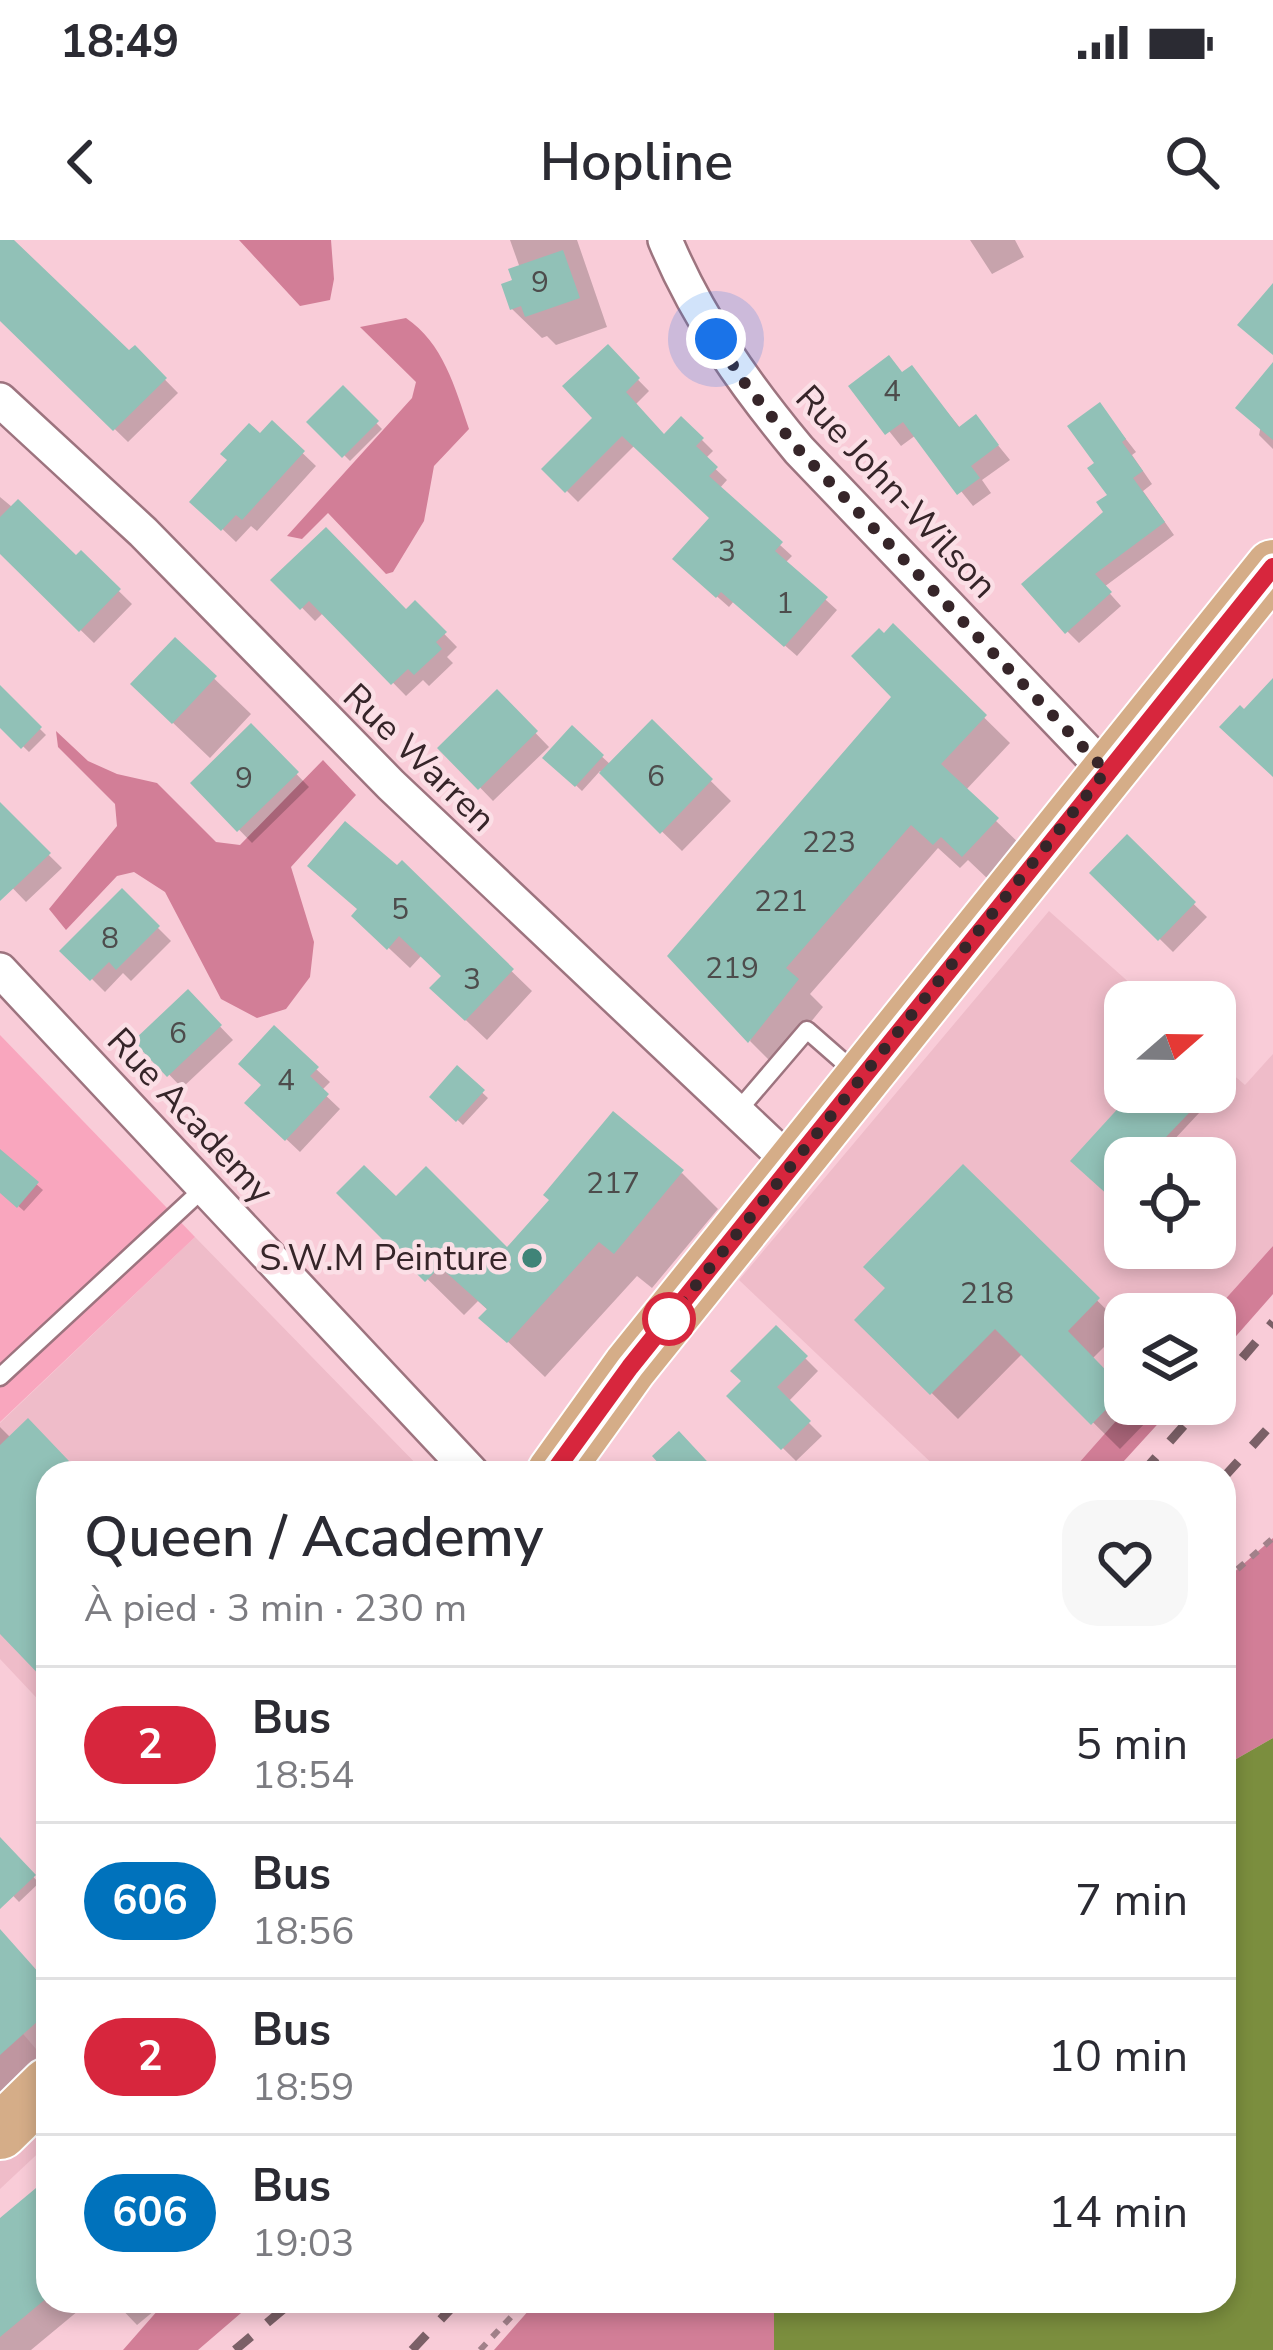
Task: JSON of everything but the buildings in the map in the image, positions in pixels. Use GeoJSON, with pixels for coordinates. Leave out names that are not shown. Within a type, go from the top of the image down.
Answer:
{"type":"FeatureCollection","features":[{"type":"Feature","properties":{"kind":"main road"},"geometry":{"type":"LineString","coordinates":[[563,1461],[630,1367],[1273,567]]}},
{"type":"Feature","properties":{"kind":"main road"},"geometry":{"type":"LineString","coordinates":[[0,2132],[36,2097]]}},
{"type":"Feature","properties":{"kind":"street","name":"Rue John-Wilson"},"geometry":{"type":"LineString","coordinates":[[665,240],[732,366],[786,435],[1106,771]]}},
{"type":"Feature","properties":{"kind":"street","name":"Rue Warren"},"geometry":{"type":"LineString","coordinates":[[0,400],[104,494],[320,716],[792,1164]]}},
{"type":"Feature","properties":{"kind":"street","name":"Rue Academy"},"geometry":{"type":"LineString","coordinates":[[0,970],[461,1461]]}},
{"type":"Feature","properties":{"kind":"lane"},"geometry":{"type":"LineString","coordinates":[[736,1114],[808,1030],[861,1077]]}},
{"type":"Feature","properties":{"kind":"lane"},"geometry":{"type":"LineString","coordinates":[[0,1377],[204,1188]]}},
{"type":"Feature","properties":{"kind":"path"},"geometry":{"type":"LineString","coordinates":[[1236,1570],[1273,1538]]}},
{"type":"Feature","properties":{"kind":"path"},"geometry":{"type":"LineString","coordinates":[[480,2350],[515,2313]]}},
{"type":"Feature","properties":{"kind":"shaded area"},"geometry":{"type":"Polygon","coordinates":[[[239,240],[331,240],[334,279],[330,300],[300,306],[239,240]]]}},
{"type":"Feature","properties":{"kind":"shaded area"},"geometry":{"type":"Polygon","coordinates":[[[406,318],[439,353],[469,429],[434,466],[424,521],[393,572],[386,574],[328,513],[302,539],[287,536],[412,398],[416,382],[360,327],[406,318]]]}},
{"type":"Feature","properties":{"kind":"shaded area"},"geometry":{"type":"Polygon","coordinates":[[[56,731],[88,761],[157,783],[216,842],[240,845],[323,760],[356,795],[291,867],[314,942],[310,977],[286,1009],[257,1018],[221,999],[165,892],[134,872],[117,876],[66,930],[49,909],[117,826],[115,804],[58,747],[56,731]]]}},
{"type":"Feature","properties":{"kind":"shaded area"},"geometry":{"type":"Polygon","coordinates":[[[1049,911],[1127,981],[1104,981],[1104,1113],[1236,1113],[1236,1077],[1245,1085],[1273,1054],[1273,1246],[1231,1293],[1104,1293],[1104,1425],[1112,1425],[1081,1461],[929,1461],[739,1280],[1049,911]]]}},
{"type":"Feature","properties":{"kind":"shaded area"},"geometry":{"type":"Polygon","coordinates":[[[0,1035],[195,1237],[0,1422],[0,1035]]]}},
{"type":"Feature","properties":{"kind":"shaded area"},"geometry":{"type":"Polygon","coordinates":[[[195,1237],[413,1461],[36,1461],[36,1697],[0,1659],[0,1423],[195,1237]]]}},
{"type":"Feature","properties":{"kind":"shaded area"},"geometry":{"type":"Polygon","coordinates":[[[1273,1246],[1273,1294],[1236,1336],[1236,1293],[1231,1293],[1273,1246]]]}},
{"type":"Feature","properties":{"kind":"shaded area"},"geometry":{"type":"Polygon","coordinates":[[[1112,1425],[1157,1425],[1124,1461],[1081,1461],[1112,1425]]]}},
{"type":"Feature","properties":{"kind":"shaded area"},"geometry":{"type":"Polygon","coordinates":[[[1273,1538],[1273,1738],[1236,1759],[1236,1570],[1273,1538]]]}},
{"type":"Feature","properties":{"kind":"shaded area"},"geometry":{"type":"Polygon","coordinates":[[[1273,1738],[1273,2350],[774,2350],[774,2313],[1236,2313],[1236,1759],[1273,1738]]]}},
{"type":"Feature","properties":{"kind":"shaded area"},"geometry":{"type":"Polygon","coordinates":[[[0,2007],[36,2049],[36,2155],[0,2189],[0,2007]]]}},
{"type":"Feature","properties":{"kind":"shaded area"},"geometry":{"type":"Polygon","coordinates":[[[155,2313],[241,2313],[198,2350],[123,2350],[155,2313]]]}},
{"type":"Feature","properties":{"kind":"shaded area"},"geometry":{"type":"Polygon","coordinates":[[[526,2313],[774,2313],[774,2350],[494,2350],[526,2313]]]}},
{"type":"Feature","properties":{"kind":"railway"},"geometry":{"type":"LineString","coordinates":[[1236,1365],[1273,1322]]}},
{"type":"Feature","properties":{"kind":"railway"},"geometry":{"type":"LineString","coordinates":[[1236,1464],[1273,1423]]}},
{"type":"Feature","properties":{"kind":"railway"},"geometry":{"type":"LineString","coordinates":[[1153,1461],[1184,1425]]}},
{"type":"Feature","properties":{"kind":"railway"},"geometry":{"type":"LineString","coordinates":[[235,2350],[279,2313]]}},
{"type":"Feature","properties":{"kind":"railway"},"geometry":{"type":"LineString","coordinates":[[412,2350],[447,2313]]}},
{"type":"Feature","properties":{"kind":"bus line","name":"2"},"geometry":{"type":"LineString","coordinates":[[562,1461],[630,1367],[1273,567]]}},
{"type":"Feature","properties":{"kind":"place","name":"S.W.M Peinture"},"geometry":{"type":"Point","coordinates":[532,1258]}},
{"type":"Feature","properties":{"kind":"route"},"geometry":{"type":"LineString","coordinates":[[669,1319],[1106,771],[799,450],[716,339]]}}]}
